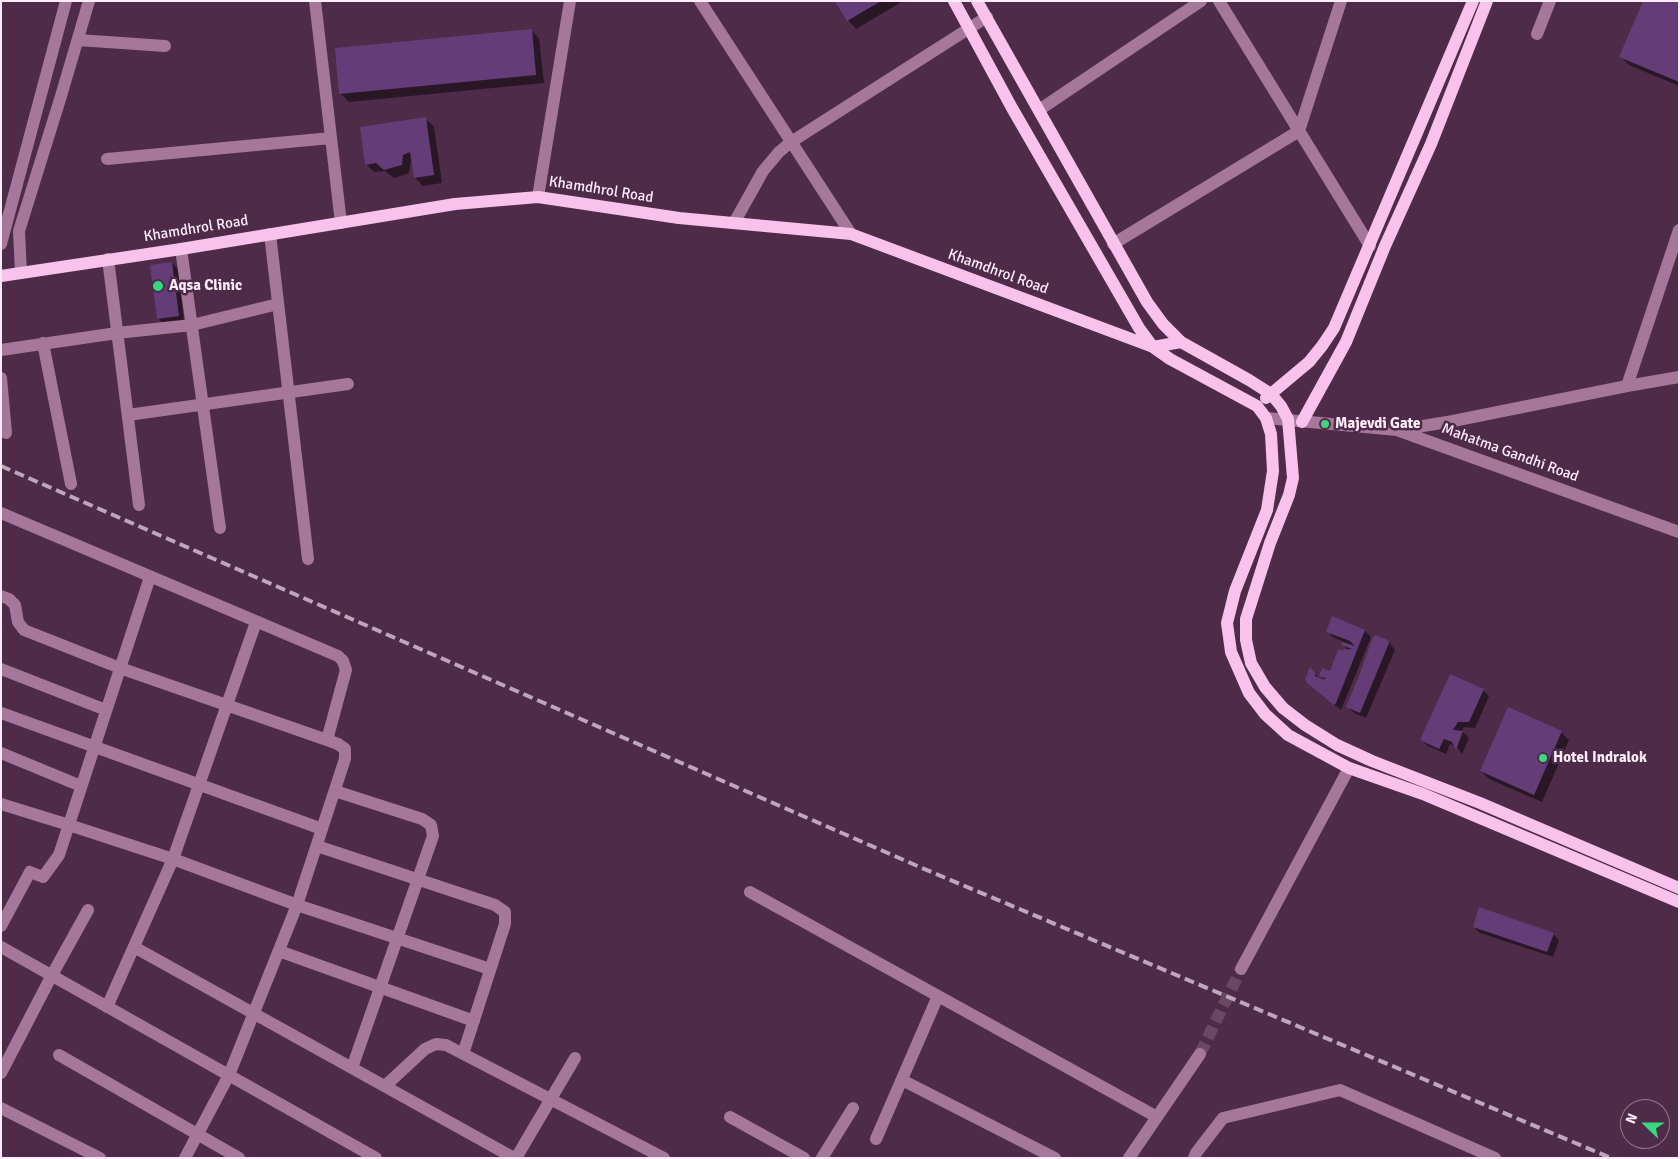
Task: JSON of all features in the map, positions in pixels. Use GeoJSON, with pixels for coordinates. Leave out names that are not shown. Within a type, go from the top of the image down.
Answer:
{"type":"FeatureCollection","features":[{"type":"Feature","properties":{"kind":"main road"},"geometry":{"type":"LineString","coordinates":[[954,1],[1012,108],[1139,328],[1153,346],[1170,359],[1257,406],[1266,418],[1271,434],[1273,470],[1267,510],[1235,591],[1227,623],[1231,652],[1249,693],[1265,714],[1288,735],[1349,768],[1423,794],[1679,902]]}},
{"type":"Feature","properties":{"kind":"main road"},"geometry":{"type":"LineString","coordinates":[[977,1],[1113,244],[1147,302],[1163,324],[1181,342],[1271,394],[1281,406],[1288,419],[1293,478],[1289,495],[1270,543],[1246,620],[1246,640],[1251,663],[1265,687],[1283,708],[1305,725],[1337,745],[1372,761],[1480,802],[1679,888]]}},
{"type":"Feature","properties":{"kind":"main road"},"geometry":{"type":"LineString","coordinates":[[1257,406],[1309,362],[1330,334],[1370,246],[1473,1]]}},
{"type":"Feature","properties":{"kind":"main road"},"geometry":{"type":"LineString","coordinates":[[1302,422],[1346,342],[1385,246],[1431,144],[1487,1]]}},
{"type":"Feature","properties":{"kind":"main road","name":"Khamdhrol Road"},"geometry":{"type":"LineString","coordinates":[[1,276],[181,249],[455,204],[538,196],[679,218],[851,234],[1153,346],[1181,342]]}},
{"type":"Feature","properties":{"kind":"street"},"geometry":{"type":"LineString","coordinates":[[1,244],[66,1]]}},
{"type":"Feature","properties":{"kind":"street"},"geometry":{"type":"LineString","coordinates":[[21,273],[19,231],[89,1]]}},
{"type":"Feature","properties":{"kind":"street"},"geometry":{"type":"LineString","coordinates":[[315,1],[341,223]]}},
{"type":"Feature","properties":{"kind":"street"},"geometry":{"type":"LineString","coordinates":[[538,196],[570,1]]}},
{"type":"Feature","properties":{"kind":"street"},"geometry":{"type":"LineString","coordinates":[[700,1],[851,234]]}},
{"type":"Feature","properties":{"kind":"street"},"geometry":{"type":"LineString","coordinates":[[1039,110],[1201,1]]}},
{"type":"Feature","properties":{"kind":"street"},"geometry":{"type":"LineString","coordinates":[[1113,244],[1299,131],[1341,1]]}},
{"type":"Feature","properties":{"kind":"street"},"geometry":{"type":"LineString","coordinates":[[1537,34],[1550,1]]}},
{"type":"Feature","properties":{"kind":"street"},"geometry":{"type":"LineString","coordinates":[[1223,3],[1370,246]]}},
{"type":"Feature","properties":{"kind":"street"},"geometry":{"type":"LineString","coordinates":[[734,223],[763,171],[779,152],[791,142],[987,18]]}},
{"type":"Feature","properties":{"kind":"street"},"geometry":{"type":"LineString","coordinates":[[78,40],[164,46]]}},
{"type":"Feature","properties":{"kind":"street"},"geometry":{"type":"LineString","coordinates":[[107,159],[331,138]]}},
{"type":"Feature","properties":{"kind":"street"},"geometry":{"type":"LineString","coordinates":[[1627,386],[1679,230]]}},
{"type":"Feature","properties":{"kind":"street"},"geometry":{"type":"LineString","coordinates":[[270,234],[308,558]]}},
{"type":"Feature","properties":{"kind":"street"},"geometry":{"type":"LineString","coordinates":[[181,249],[220,528]]}},
{"type":"Feature","properties":{"kind":"street"},"geometry":{"type":"LineString","coordinates":[[108,259],[139,505]]}},
{"type":"Feature","properties":{"kind":"street"},"geometry":{"type":"LineString","coordinates":[[1,350],[117,332],[192,325],[278,304]]}},
{"type":"Feature","properties":{"kind":"street"},"geometry":{"type":"LineString","coordinates":[[43,343],[71,484]]}},
{"type":"Feature","properties":{"kind":"street"},"geometry":{"type":"LineString","coordinates":[[1397,430],[1454,421],[1679,377]]}},
{"type":"Feature","properties":{"kind":"street"},"geometry":{"type":"LineString","coordinates":[[1,378],[6,433]]}},
{"type":"Feature","properties":{"kind":"street"},"geometry":{"type":"LineString","coordinates":[[128,415],[202,403],[348,384]]}},
{"type":"Feature","properties":{"kind":"street","name":"Mahatma Gandhi Road"},"geometry":{"type":"LineString","coordinates":[[1266,418],[1397,430],[1679,532]]}},
{"type":"Feature","properties":{"kind":"street"},"geometry":{"type":"LineString","coordinates":[[1,513],[338,656],[343,661],[346,670],[327,740]]}},
{"type":"Feature","properties":{"kind":"street"},"geometry":{"type":"LineString","coordinates":[[1,926],[30,872],[43,878],[59,855],[150,576]]}},
{"type":"Feature","properties":{"kind":"street"},"geometry":{"type":"LineString","coordinates":[[1,596],[9,599],[15,605],[18,622],[24,630],[120,668],[338,744],[344,749],[345,759],[298,904],[229,1075],[199,1135],[185,1158]]}},
{"type":"Feature","properties":{"kind":"street"},"geometry":{"type":"LineString","coordinates":[[107,1007],[173,859],[256,622]]}},
{"type":"Feature","properties":{"kind":"street"},"geometry":{"type":"LineString","coordinates":[[1,669],[106,710]]}},
{"type":"Feature","properties":{"kind":"street"},"geometry":{"type":"LineString","coordinates":[[1,714],[322,830]]}},
{"type":"Feature","properties":{"kind":"street"},"geometry":{"type":"LineString","coordinates":[[1,753],[82,786]]}},
{"type":"Feature","properties":{"kind":"street"},"geometry":{"type":"LineString","coordinates":[[1241,969],[1349,768]]}},
{"type":"Feature","properties":{"kind":"street"},"geometry":{"type":"LineString","coordinates":[[335,791],[422,819],[431,825],[433,836],[352,1068]]}},
{"type":"Feature","properties":{"kind":"street"},"geometry":{"type":"LineString","coordinates":[[1,804],[69,824],[173,859],[298,904],[490,969]]}},
{"type":"Feature","properties":{"kind":"street"},"geometry":{"type":"LineString","coordinates":[[317,846],[496,905],[505,912],[505,924],[463,1054]]}},
{"type":"Feature","properties":{"kind":"street"},"geometry":{"type":"LineString","coordinates":[[750,892],[1156,1118]]}},
{"type":"Feature","properties":{"kind":"street"},"geometry":{"type":"LineString","coordinates":[[1,1073],[88,910]]}},
{"type":"Feature","properties":{"kind":"street"},"geometry":{"type":"LineString","coordinates":[[1,947],[376,1158]]}},
{"type":"Feature","properties":{"kind":"street"},"geometry":{"type":"LineString","coordinates":[[134,947],[515,1158],[575,1058]]}},
{"type":"Feature","properties":{"kind":"street"},"geometry":{"type":"LineString","coordinates":[[279,951],[474,1020]]}},
{"type":"Feature","properties":{"kind":"street"},"geometry":{"type":"LineString","coordinates":[[876,1140],[938,996]]}},
{"type":"Feature","properties":{"kind":"street"},"geometry":{"type":"LineString","coordinates":[[385,1086],[425,1049],[436,1044],[446,1045],[664,1158]]}},
{"type":"Feature","properties":{"kind":"street"},"geometry":{"type":"LineString","coordinates":[[1129,1158],[1200,1054]]}},
{"type":"Feature","properties":{"kind":"street"},"geometry":{"type":"LineString","coordinates":[[59,1055],[239,1158]]}},
{"type":"Feature","properties":{"kind":"street"},"geometry":{"type":"LineString","coordinates":[[902,1080],[1055,1158]]}},
{"type":"Feature","properties":{"kind":"street"},"geometry":{"type":"LineString","coordinates":[[1194,1158],[1223,1118],[1340,1090],[1495,1158]]}},
{"type":"Feature","properties":{"kind":"street"},"geometry":{"type":"LineString","coordinates":[[1,1108],[100,1158]]}},
{"type":"Feature","properties":{"kind":"street"},"geometry":{"type":"LineString","coordinates":[[822,1158],[853,1108]]}},
{"type":"Feature","properties":{"kind":"street"},"geometry":{"type":"LineString","coordinates":[[730,1117],[804,1158]]}},
{"type":"Feature","properties":{"kind":"building"},"geometry":{"type":"Polygon","coordinates":[[[835,1],[881,1],[847,21],[835,1]]]}},
{"type":"Feature","properties":{"kind":"building"},"geometry":{"type":"Polygon","coordinates":[[[1643,1],[1679,1],[1679,82],[1619,57],[1643,1]]]}},
{"type":"Feature","properties":{"kind":"building"},"geometry":{"type":"Polygon","coordinates":[[[532,29],[536,75],[339,94],[335,48],[532,29]]]}},
{"type":"Feature","properties":{"kind":"building"},"geometry":{"type":"Polygon","coordinates":[[[426,117],[434,175],[414,178],[410,152],[403,155],[402,165],[384,170],[376,163],[365,165],[360,127],[426,117]]]}},
{"type":"Feature","properties":{"kind":"building"},"geometry":{"type":"Polygon","coordinates":[[[172,262],[179,316],[157,319],[150,265],[172,262]]]}},
{"type":"Feature","properties":{"kind":"building"},"geometry":{"type":"Polygon","coordinates":[[[1332,616],[1365,630],[1334,705],[1307,683],[1305,679],[1310,667],[1315,676],[1323,680],[1326,678],[1319,676],[1322,668],[1330,671],[1338,650],[1352,649],[1341,645],[1343,642],[1355,646],[1350,641],[1326,632],[1332,616]]]}},
{"type":"Feature","properties":{"kind":"building"},"geometry":{"type":"Polygon","coordinates":[[[1375,635],[1388,640],[1389,643],[1360,713],[1346,707],[1375,635]]]}},
{"type":"Feature","properties":{"kind":"building"},"geometry":{"type":"Polygon","coordinates":[[[1450,674],[1484,689],[1469,722],[1458,722],[1453,730],[1463,731],[1456,750],[1452,742],[1444,739],[1439,749],[1420,740],[1450,674]]]}},
{"type":"Feature","properties":{"kind":"building"},"geometry":{"type":"Polygon","coordinates":[[[1508,707],[1562,731],[1534,795],[1480,771],[1508,707]]]}},
{"type":"Feature","properties":{"kind":"building"},"geometry":{"type":"Polygon","coordinates":[[[1479,907],[1554,933],[1547,952],[1473,927],[1479,907]]]}},
{"type":"Feature","properties":{"kind":"tunnel"},"geometry":{"type":"LineString","coordinates":[[1200,1054],[1241,969]]}},
{"type":"Feature","properties":{"kind":"railway"},"geometry":{"type":"LineString","coordinates":[[1,466],[922,868],[1611,1158]]}},
{"type":"Feature","properties":{"kind":"place","name":"Aqsa Clinic"},"geometry":{"type":"Point","coordinates":[158,286]}},
{"type":"Feature","properties":{"kind":"place","name":"Majevdi Gate"},"geometry":{"type":"Point","coordinates":[1325,424]}},
{"type":"Feature","properties":{"kind":"place","name":"Hotel Indralok"},"geometry":{"type":"Point","coordinates":[1543,758]}}]}
